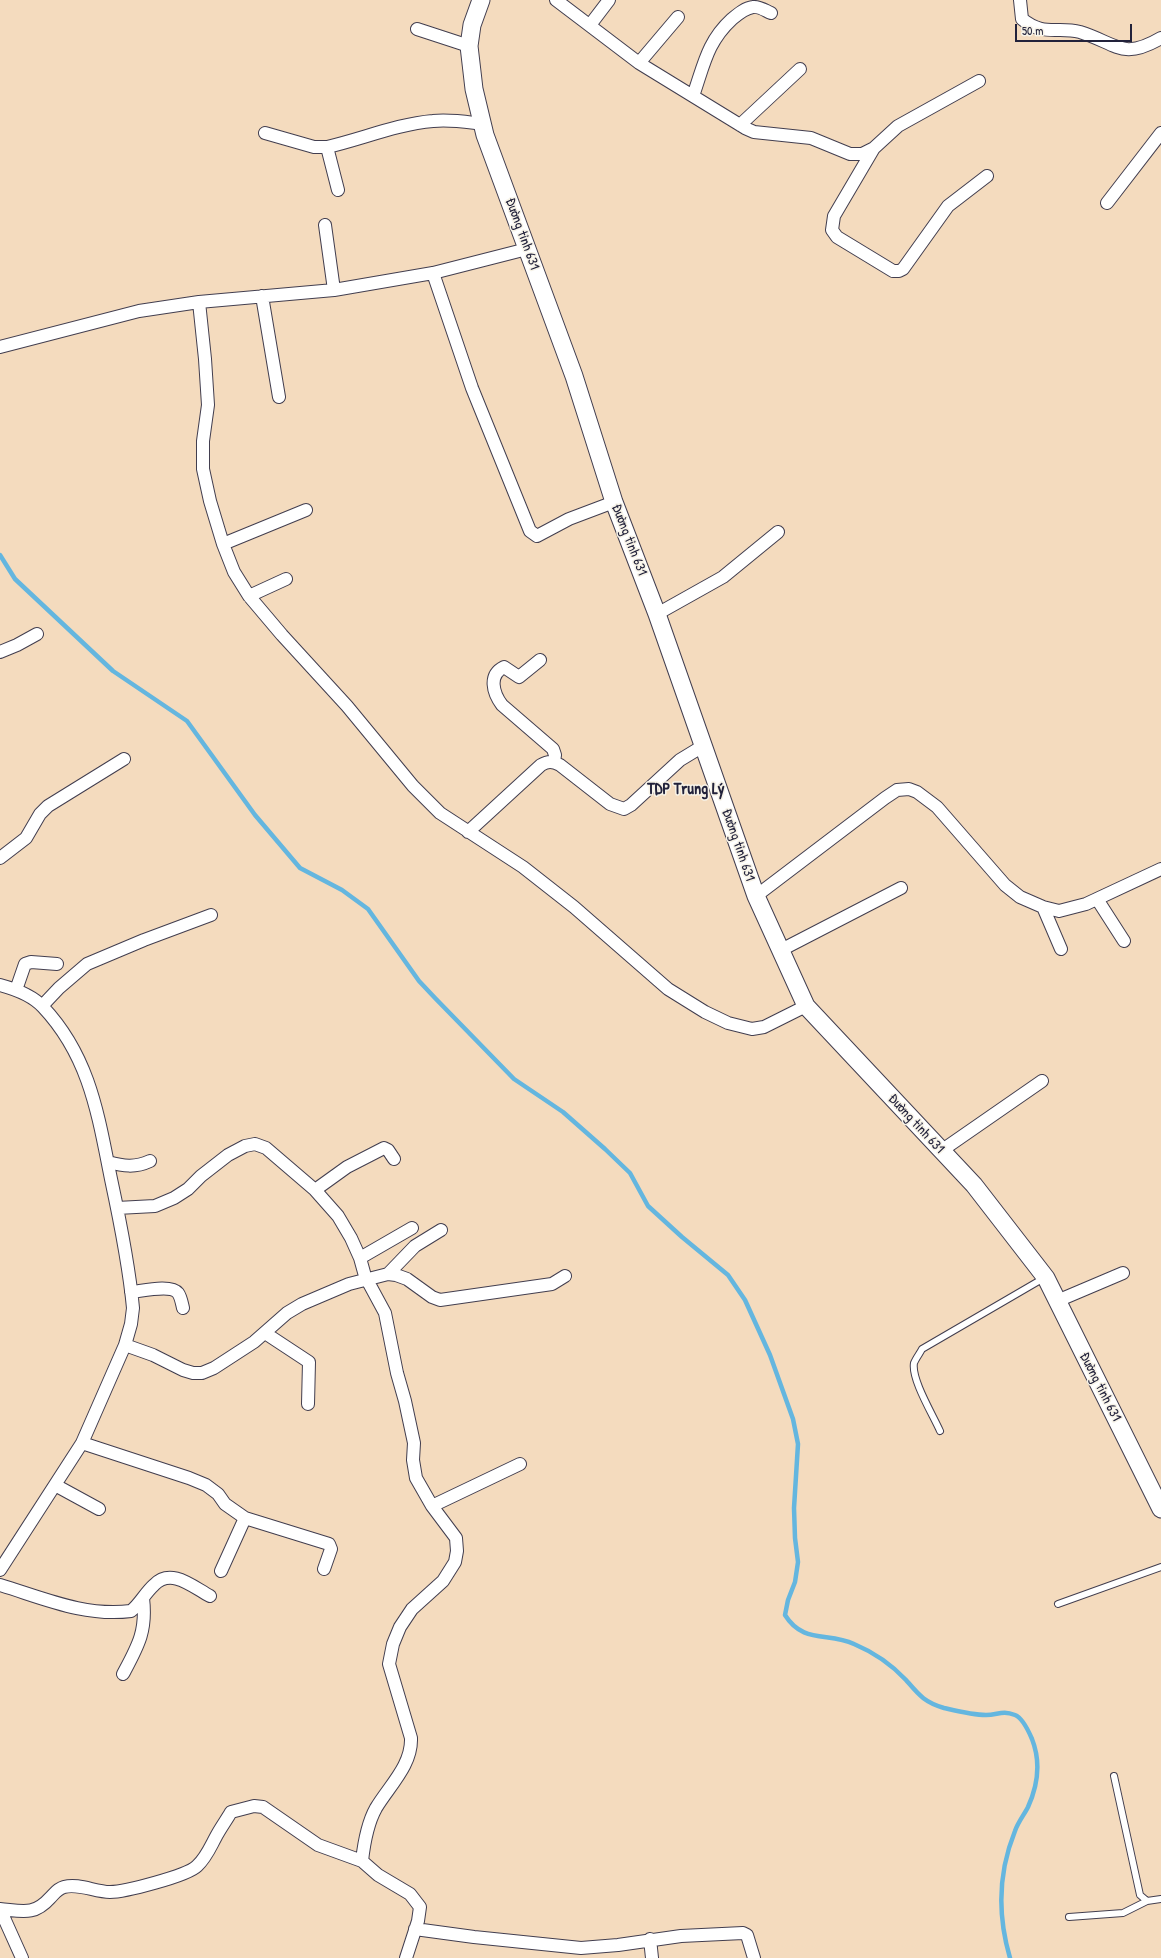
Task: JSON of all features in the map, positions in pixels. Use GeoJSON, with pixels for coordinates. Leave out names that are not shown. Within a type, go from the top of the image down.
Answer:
{"type":"FeatureCollection","features":[{"type":"Feature","properties":{"kind":"main road","name":"Đường tỉnh 631"},"geometry":{"type":"LineString","coordinates":[[481,0],[472,25],[469,46],[474,89],[483,124],[574,376],[614,502],[657,614],[756,896],[806,1006],[974,1185],[1046,1278],[1161,1509]]}},
{"type":"Feature","properties":{"kind":"street"},"geometry":{"type":"LineString","coordinates":[[558,0],[639,63],[740,125],[754,132],[811,138],[850,154],[862,154],[874,148],[898,126],[979,81]]}},
{"type":"Feature","properties":{"kind":"street"},"geometry":{"type":"LineString","coordinates":[[590,25],[609,0]]}},
{"type":"Feature","properties":{"kind":"street"},"geometry":{"type":"LineString","coordinates":[[1020,0],[1022,19],[1031,27],[1043,30],[1079,32],[1115,48],[1129,49],[1142,47],[1161,38]]}},
{"type":"Feature","properties":{"kind":"street"},"geometry":{"type":"LineString","coordinates":[[693,96],[711,44],[720,31],[741,12],[748,9],[759,8],[771,13]]}},
{"type":"Feature","properties":{"kind":"street"},"geometry":{"type":"LineString","coordinates":[[639,63],[678,16]]}},
{"type":"Feature","properties":{"kind":"street"},"geometry":{"type":"LineString","coordinates":[[417,29],[469,46]]}},
{"type":"Feature","properties":{"kind":"street"},"geometry":{"type":"LineString","coordinates":[[740,125],[800,69]]}},
{"type":"Feature","properties":{"kind":"street"},"geometry":{"type":"LineString","coordinates":[[264,133],[314,147],[328,147],[408,125],[433,121],[454,120],[483,124]]}},
{"type":"Feature","properties":{"kind":"street"},"geometry":{"type":"LineString","coordinates":[[1107,203],[1161,133]]}},
{"type":"Feature","properties":{"kind":"street"},"geometry":{"type":"LineString","coordinates":[[328,147],[338,190]]}},
{"type":"Feature","properties":{"kind":"street"},"geometry":{"type":"LineString","coordinates":[[874,148],[834,216],[832,230],[837,237],[893,271],[903,269],[948,206],[987,176]]}},
{"type":"Feature","properties":{"kind":"street"},"geometry":{"type":"LineString","coordinates":[[325,225],[334,290]]}},
{"type":"Feature","properties":{"kind":"street"},"geometry":{"type":"LineString","coordinates":[[0,347],[139,311],[199,302],[334,290],[434,273],[527,249]]}},
{"type":"Feature","properties":{"kind":"street"},"geometry":{"type":"LineString","coordinates":[[434,273],[472,388],[530,531],[537,536],[569,519],[614,502]]}},
{"type":"Feature","properties":{"kind":"street"},"geometry":{"type":"LineString","coordinates":[[262,296],[279,397]]}},
{"type":"Feature","properties":{"kind":"street"},"geometry":{"type":"LineString","coordinates":[[199,302],[206,359],[208,405],[203,441],[203,469],[210,501],[223,544],[234,572],[249,596],[384,750],[412,786],[440,813],[523,868],[580,912],[668,989],[705,1012],[728,1023],[752,1029],[764,1026],[806,1006]]}},
{"type":"Feature","properties":{"kind":"street"},"geometry":{"type":"LineString","coordinates":[[223,544],[306,510]]}},
{"type":"Feature","properties":{"kind":"street"},"geometry":{"type":"LineString","coordinates":[[657,614],[723,577],[778,532]]}},
{"type":"Feature","properties":{"kind":"street"},"geometry":{"type":"LineString","coordinates":[[249,596],[286,579]]}},
{"type":"Feature","properties":{"kind":"street"},"geometry":{"type":"LineString","coordinates":[[0,652],[37,634]]}},
{"type":"Feature","properties":{"kind":"street"},"geometry":{"type":"LineString","coordinates":[[540,660],[519,677],[504,668],[495,673],[492,680],[498,700],[544,740],[555,755],[554,762]]}},
{"type":"Feature","properties":{"kind":"street"},"geometry":{"type":"LineString","coordinates":[[468,832],[541,765],[548,762],[554,762],[610,804],[624,809],[631,805],[680,760],[703,746]]}},
{"type":"Feature","properties":{"kind":"street"},"geometry":{"type":"LineString","coordinates":[[0,858],[26,838],[40,814],[48,806],[124,759]]}},
{"type":"Feature","properties":{"kind":"street"},"geometry":{"type":"LineString","coordinates":[[756,896],[885,798],[897,790],[909,789],[918,792],[938,807],[1005,885],[1020,897],[1043,907],[1059,910],[1086,904],[1161,869]]}},
{"type":"Feature","properties":{"kind":"street"},"geometry":{"type":"LineString","coordinates":[[781,950],[902,888]]}},
{"type":"Feature","properties":{"kind":"street"},"geometry":{"type":"LineString","coordinates":[[1097,899],[1124,941]]}},
{"type":"Feature","properties":{"kind":"street"},"geometry":{"type":"LineString","coordinates":[[1043,907],[1061,949]]}},
{"type":"Feature","properties":{"kind":"street"},"geometry":{"type":"LineString","coordinates":[[42,1006],[59,988],[87,964],[144,940],[211,915]]}},
{"type":"Feature","properties":{"kind":"street"},"geometry":{"type":"LineString","coordinates":[[16,990],[25,964],[31,962],[57,964]]}},
{"type":"Feature","properties":{"kind":"street"},"geometry":{"type":"LineString","coordinates":[[0,985],[16,990],[42,1006],[73,1048],[86,1074],[96,1101],[117,1208],[133,1308],[125,1345],[82,1443],[0,1570]]}},
{"type":"Feature","properties":{"kind":"street"},"geometry":{"type":"LineString","coordinates":[[941,1151],[1042,1081]]}},
{"type":"Feature","properties":{"kind":"street"},"geometry":{"type":"LineString","coordinates":[[117,1208],[156,1206],[174,1198],[188,1189],[201,1176],[228,1155],[245,1146],[255,1144],[266,1148],[315,1190],[338,1216],[351,1238],[360,1258],[367,1280],[385,1313],[414,1444],[413,1460],[416,1478],[432,1506],[456,1538],[457,1551],[455,1562],[443,1581],[412,1608],[400,1627],[393,1644],[389,1664],[411,1738],[411,1749],[394,1782],[376,1809],[368,1827],[362,1861]]}},
{"type":"Feature","properties":{"kind":"street"},"geometry":{"type":"LineString","coordinates":[[315,1190],[346,1167],[384,1148],[388,1150],[394,1159]]}},
{"type":"Feature","properties":{"kind":"street"},"geometry":{"type":"LineString","coordinates":[[108,1162],[140,1166],[150,1161]]}},
{"type":"Feature","properties":{"kind":"street"},"geometry":{"type":"LineString","coordinates":[[360,1258],[412,1228]]}},
{"type":"Feature","properties":{"kind":"street"},"geometry":{"type":"LineString","coordinates":[[388,1274],[415,1246],[441,1230]]}},
{"type":"Feature","properties":{"kind":"street"},"geometry":{"type":"LineString","coordinates":[[1057,1301],[1123,1273]]}},
{"type":"Feature","properties":{"kind":"street"},"geometry":{"type":"LineString","coordinates":[[125,1345],[153,1355],[183,1370],[193,1373],[202,1373],[240,1351],[265,1333],[287,1313],[302,1304],[349,1284],[388,1274],[396,1275],[407,1279],[432,1297],[440,1300],[552,1284],[565,1276]]}},
{"type":"Feature","properties":{"kind":"street"},"geometry":{"type":"LineString","coordinates":[[131,1292],[167,1288],[174,1290],[179,1293],[183,1308]]}},
{"type":"Feature","properties":{"kind":"street"},"geometry":{"type":"LineString","coordinates":[[265,1333],[309,1362],[308,1404]]}},
{"type":"Feature","properties":{"kind":"street"},"geometry":{"type":"LineString","coordinates":[[82,1443],[189,1478],[206,1485],[218,1494],[225,1504],[245,1518],[329,1544],[331,1549],[324,1569]]}},
{"type":"Feature","properties":{"kind":"street"},"geometry":{"type":"LineString","coordinates":[[432,1506],[520,1464]]}},
{"type":"Feature","properties":{"kind":"street"},"geometry":{"type":"LineString","coordinates":[[55,1485],[99,1509]]}},
{"type":"Feature","properties":{"kind":"street"},"geometry":{"type":"LineString","coordinates":[[221,1571],[245,1518]]}},
{"type":"Feature","properties":{"kind":"street"},"geometry":{"type":"LineString","coordinates":[[0,1585],[67,1607],[99,1612],[131,1611],[154,1584],[164,1577],[173,1576],[210,1596]]}},
{"type":"Feature","properties":{"kind":"street"},"geometry":{"type":"LineString","coordinates":[[123,1674],[140,1644],[145,1614],[143,1598]]}},
{"type":"Feature","properties":{"kind":"street"},"geometry":{"type":"LineString","coordinates":[[22,1958],[0,1909],[34,1911],[43,1905],[56,1891],[64,1887],[75,1886],[108,1892],[120,1891],[181,1875],[196,1868],[206,1856],[218,1832],[231,1812],[254,1806],[263,1807],[318,1845],[362,1861],[378,1875],[410,1894],[420,1908],[406,1958]]}},
{"type":"Feature","properties":{"kind":"street"},"geometry":{"type":"LineString","coordinates":[[415,1929],[474,1937],[581,1948],[618,1945],[650,1939],[681,1936],[743,1933],[747,1935],[754,1958]]}},
{"type":"Feature","properties":{"kind":"street"},"geometry":{"type":"LineString","coordinates":[[650,1939],[652,1958]]}},
{"type":"Feature","properties":{"kind":"lane"},"geometry":{"type":"LineString","coordinates":[[940,1431],[914,1375],[914,1363],[922,1349],[1046,1278]]}},
{"type":"Feature","properties":{"kind":"lane"},"geometry":{"type":"LineString","coordinates":[[1058,1604],[1161,1567]]}},
{"type":"Feature","properties":{"kind":"lane"},"geometry":{"type":"LineString","coordinates":[[1114,1776],[1140,1895],[1147,1901]]}},
{"type":"Feature","properties":{"kind":"lane"},"geometry":{"type":"LineString","coordinates":[[1068,1917],[1123,1912],[1147,1901],[1161,1899]]}},
{"type":"Feature","properties":{"kind":"waterway"},"geometry":{"type":"LineString","coordinates":[[0,555],[15,579],[113,671],[187,721],[255,815],[300,868],[342,890],[368,909],[419,981],[514,1079],[563,1112],[605,1149],[630,1173],[648,1206],[682,1237],[728,1275],[745,1300],[770,1355],[793,1419],[798,1444],[794,1508],[795,1538],[798,1562],[795,1582],[788,1600],[785,1615],[792,1624],[808,1634],[844,1640],[875,1655],[895,1669],[922,1697],[937,1706],[976,1714],[990,1715],[1003,1713],[1015,1715],[1023,1722],[1032,1739],[1037,1756],[1036,1782],[1028,1807],[1016,1828],[1009,1847],[1005,1862],[1001,1894],[1003,1926],[1010,1958]]}},
{"type":"Feature","properties":{"kind":"district","name":"TDP Trung Lý"},"geometry":{"type":"Point","coordinates":[686,790]}}]}
